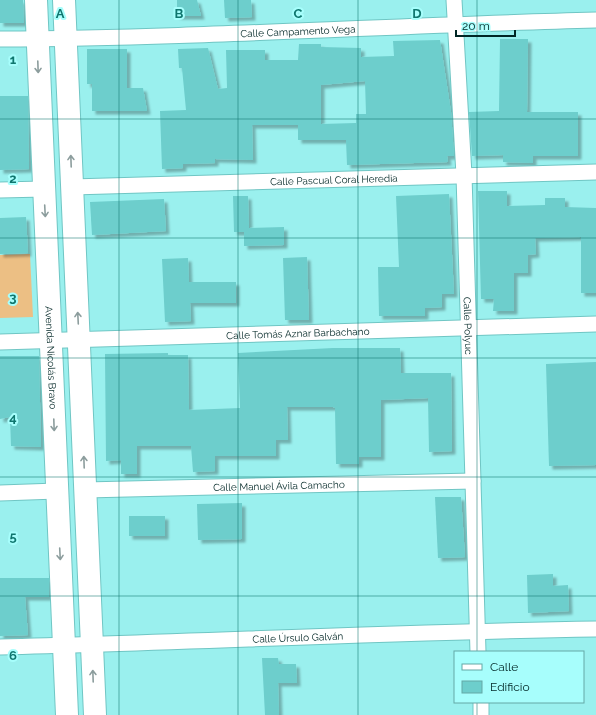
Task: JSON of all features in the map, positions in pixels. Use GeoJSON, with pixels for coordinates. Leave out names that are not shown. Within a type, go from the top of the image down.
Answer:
{"type":"FeatureCollection","features":[{"type":"Feature","properties":{"kind":"main road","name":"Avenida Nicolás Bravo"},"geometry":{"type":"LineString","coordinates":[[36,0],[67,715]]}},
{"type":"Feature","properties":{"kind":"main road"},"geometry":{"type":"LineString","coordinates":[[64,0],[95,715]]}},
{"type":"Feature","properties":{"kind":"street","name":"Calle Polyuc"},"geometry":{"type":"LineString","coordinates":[[454,0],[464,175],[467,328],[478,651]]}},
{"type":"Feature","properties":{"kind":"street","name":"Calle Campamento Vega"},"geometry":{"type":"LineString","coordinates":[[0,39],[65,39],[596,20]]}},
{"type":"Feature","properties":{"kind":"street","name":"Calle Pascual Coral Heredia"},"geometry":{"type":"LineString","coordinates":[[72,187],[596,172]]}},
{"type":"Feature","properties":{"kind":"street"},"geometry":{"type":"LineString","coordinates":[[0,190],[44,189]]}},
{"type":"Feature","properties":{"kind":"street","name":"Calle Tomás Aznar Barbachano"},"geometry":{"type":"LineString","coordinates":[[0,342],[596,324]]}},
{"type":"Feature","properties":{"kind":"street","name":"Calle Manuel Ávila Camacho"},"geometry":{"type":"LineString","coordinates":[[85,490],[473,481]]}},
{"type":"Feature","properties":{"kind":"street"},"geometry":{"type":"LineString","coordinates":[[0,493],[57,491]]}},
{"type":"Feature","properties":{"kind":"street","name":"Calle Úrsulo Galván"},"geometry":{"type":"LineString","coordinates":[[0,647],[477,631],[596,629]]}},
{"type":"Feature","properties":{"kind":"street"},"geometry":{"type":"LineString","coordinates":[[480,703],[481,715]]}},
{"type":"Feature","properties":{"kind":"shaded area"},"geometry":{"type":"Polygon","coordinates":[[[30,254],[33,317],[0,318],[0,255],[30,254]]]}},
{"type":"Feature","properties":{"kind":"building"},"geometry":{"type":"Polygon","coordinates":[[[0,0],[23,0],[24,23],[0,23],[0,0]]]}},
{"type":"Feature","properties":{"kind":"building"},"geometry":{"type":"Polygon","coordinates":[[[177,0],[197,0],[201,16],[177,16],[177,0]]]}},
{"type":"Feature","properties":{"kind":"building"},"geometry":{"type":"Polygon","coordinates":[[[224,0],[251,0],[252,17],[225,18],[224,0]]]}},
{"type":"Feature","properties":{"kind":"building"},"geometry":{"type":"Polygon","coordinates":[[[500,39],[528,39],[527,112],[578,112],[578,156],[533,156],[533,163],[503,162],[503,155],[472,156],[469,112],[499,111],[500,39]]]}},
{"type":"Feature","properties":{"kind":"building"},"geometry":{"type":"Polygon","coordinates":[[[440,40],[451,112],[454,156],[447,156],[448,162],[347,165],[346,140],[298,140],[298,125],[252,125],[253,160],[215,159],[215,163],[183,164],[183,168],[162,169],[160,111],[186,110],[182,68],[179,68],[178,49],[208,48],[218,89],[227,88],[226,50],[265,50],[265,60],[298,60],[299,44],[321,44],[321,47],[361,48],[361,57],[394,56],[393,41],[440,40]],[[365,81],[321,85],[321,124],[356,123],[356,114],[366,114],[365,81]]]}},
{"type":"Feature","properties":{"kind":"building"},"geometry":{"type":"Polygon","coordinates":[[[87,49],[127,49],[127,88],[143,88],[147,111],[92,111],[92,84],[87,84],[87,49]]]}},
{"type":"Feature","properties":{"kind":"building"},"geometry":{"type":"Polygon","coordinates":[[[0,96],[28,96],[29,169],[0,170],[0,96]]]}},
{"type":"Feature","properties":{"kind":"building"},"geometry":{"type":"Polygon","coordinates":[[[478,191],[507,191],[507,206],[545,205],[545,198],[565,198],[565,207],[596,208],[596,293],[581,293],[581,237],[535,238],[536,254],[528,255],[528,273],[514,273],[514,311],[493,311],[494,299],[481,299],[478,191]]]}},
{"type":"Feature","properties":{"kind":"building"},"geometry":{"type":"Polygon","coordinates":[[[449,194],[454,294],[442,294],[442,307],[425,308],[425,316],[379,316],[378,267],[399,267],[396,196],[449,194]]]}},
{"type":"Feature","properties":{"kind":"building"},"geometry":{"type":"Polygon","coordinates":[[[233,196],[248,196],[249,228],[284,227],[284,245],[244,246],[244,232],[234,232],[233,196]]]}},
{"type":"Feature","properties":{"kind":"building"},"geometry":{"type":"Polygon","coordinates":[[[164,199],[166,231],[92,235],[90,202],[164,199]]]}},
{"type":"Feature","properties":{"kind":"building"},"geometry":{"type":"Polygon","coordinates":[[[26,217],[28,253],[0,254],[0,218],[26,217]]]}},
{"type":"Feature","properties":{"kind":"building"},"geometry":{"type":"Polygon","coordinates":[[[307,257],[309,320],[285,320],[283,258],[307,257]]]}},
{"type":"Feature","properties":{"kind":"building"},"geometry":{"type":"Polygon","coordinates":[[[188,258],[189,282],[236,282],[236,303],[190,303],[191,321],[165,322],[162,259],[188,258]]]}},
{"type":"Feature","properties":{"kind":"building"},"geometry":{"type":"Polygon","coordinates":[[[333,348],[400,348],[401,373],[451,373],[452,451],[429,452],[428,398],[381,400],[381,457],[359,457],[359,464],[336,464],[335,408],[333,407],[287,407],[288,440],[276,440],[276,456],[215,456],[215,471],[193,472],[191,446],[137,446],[137,474],[121,474],[121,460],[106,461],[105,354],[168,353],[168,355],[188,355],[189,410],[240,408],[238,353],[333,348]]]}},
{"type":"Feature","properties":{"kind":"building"},"geometry":{"type":"Polygon","coordinates":[[[0,356],[39,356],[41,447],[11,446],[10,417],[0,419],[0,356]]]}},
{"type":"Feature","properties":{"kind":"building"},"geometry":{"type":"Polygon","coordinates":[[[596,362],[596,465],[549,466],[546,364],[596,362]]]}},
{"type":"Feature","properties":{"kind":"building"},"geometry":{"type":"Polygon","coordinates":[[[435,497],[461,497],[465,557],[438,558],[435,497]]]}},
{"type":"Feature","properties":{"kind":"building"},"geometry":{"type":"Polygon","coordinates":[[[242,503],[242,539],[198,540],[197,504],[242,503]]]}},
{"type":"Feature","properties":{"kind":"building"},"geometry":{"type":"Polygon","coordinates":[[[129,516],[165,516],[165,536],[129,536],[129,516]]]}},
{"type":"Feature","properties":{"kind":"building"},"geometry":{"type":"Polygon","coordinates":[[[553,574],[553,586],[568,585],[569,611],[528,613],[527,575],[553,574]]]}},
{"type":"Feature","properties":{"kind":"building"},"geometry":{"type":"Polygon","coordinates":[[[0,578],[49,578],[49,597],[25,597],[28,635],[0,636],[0,578]]]}},
{"type":"Feature","properties":{"kind":"building"},"geometry":{"type":"Polygon","coordinates":[[[262,658],[278,658],[279,664],[296,664],[297,683],[278,683],[279,715],[265,715],[262,658]]]}}]}
